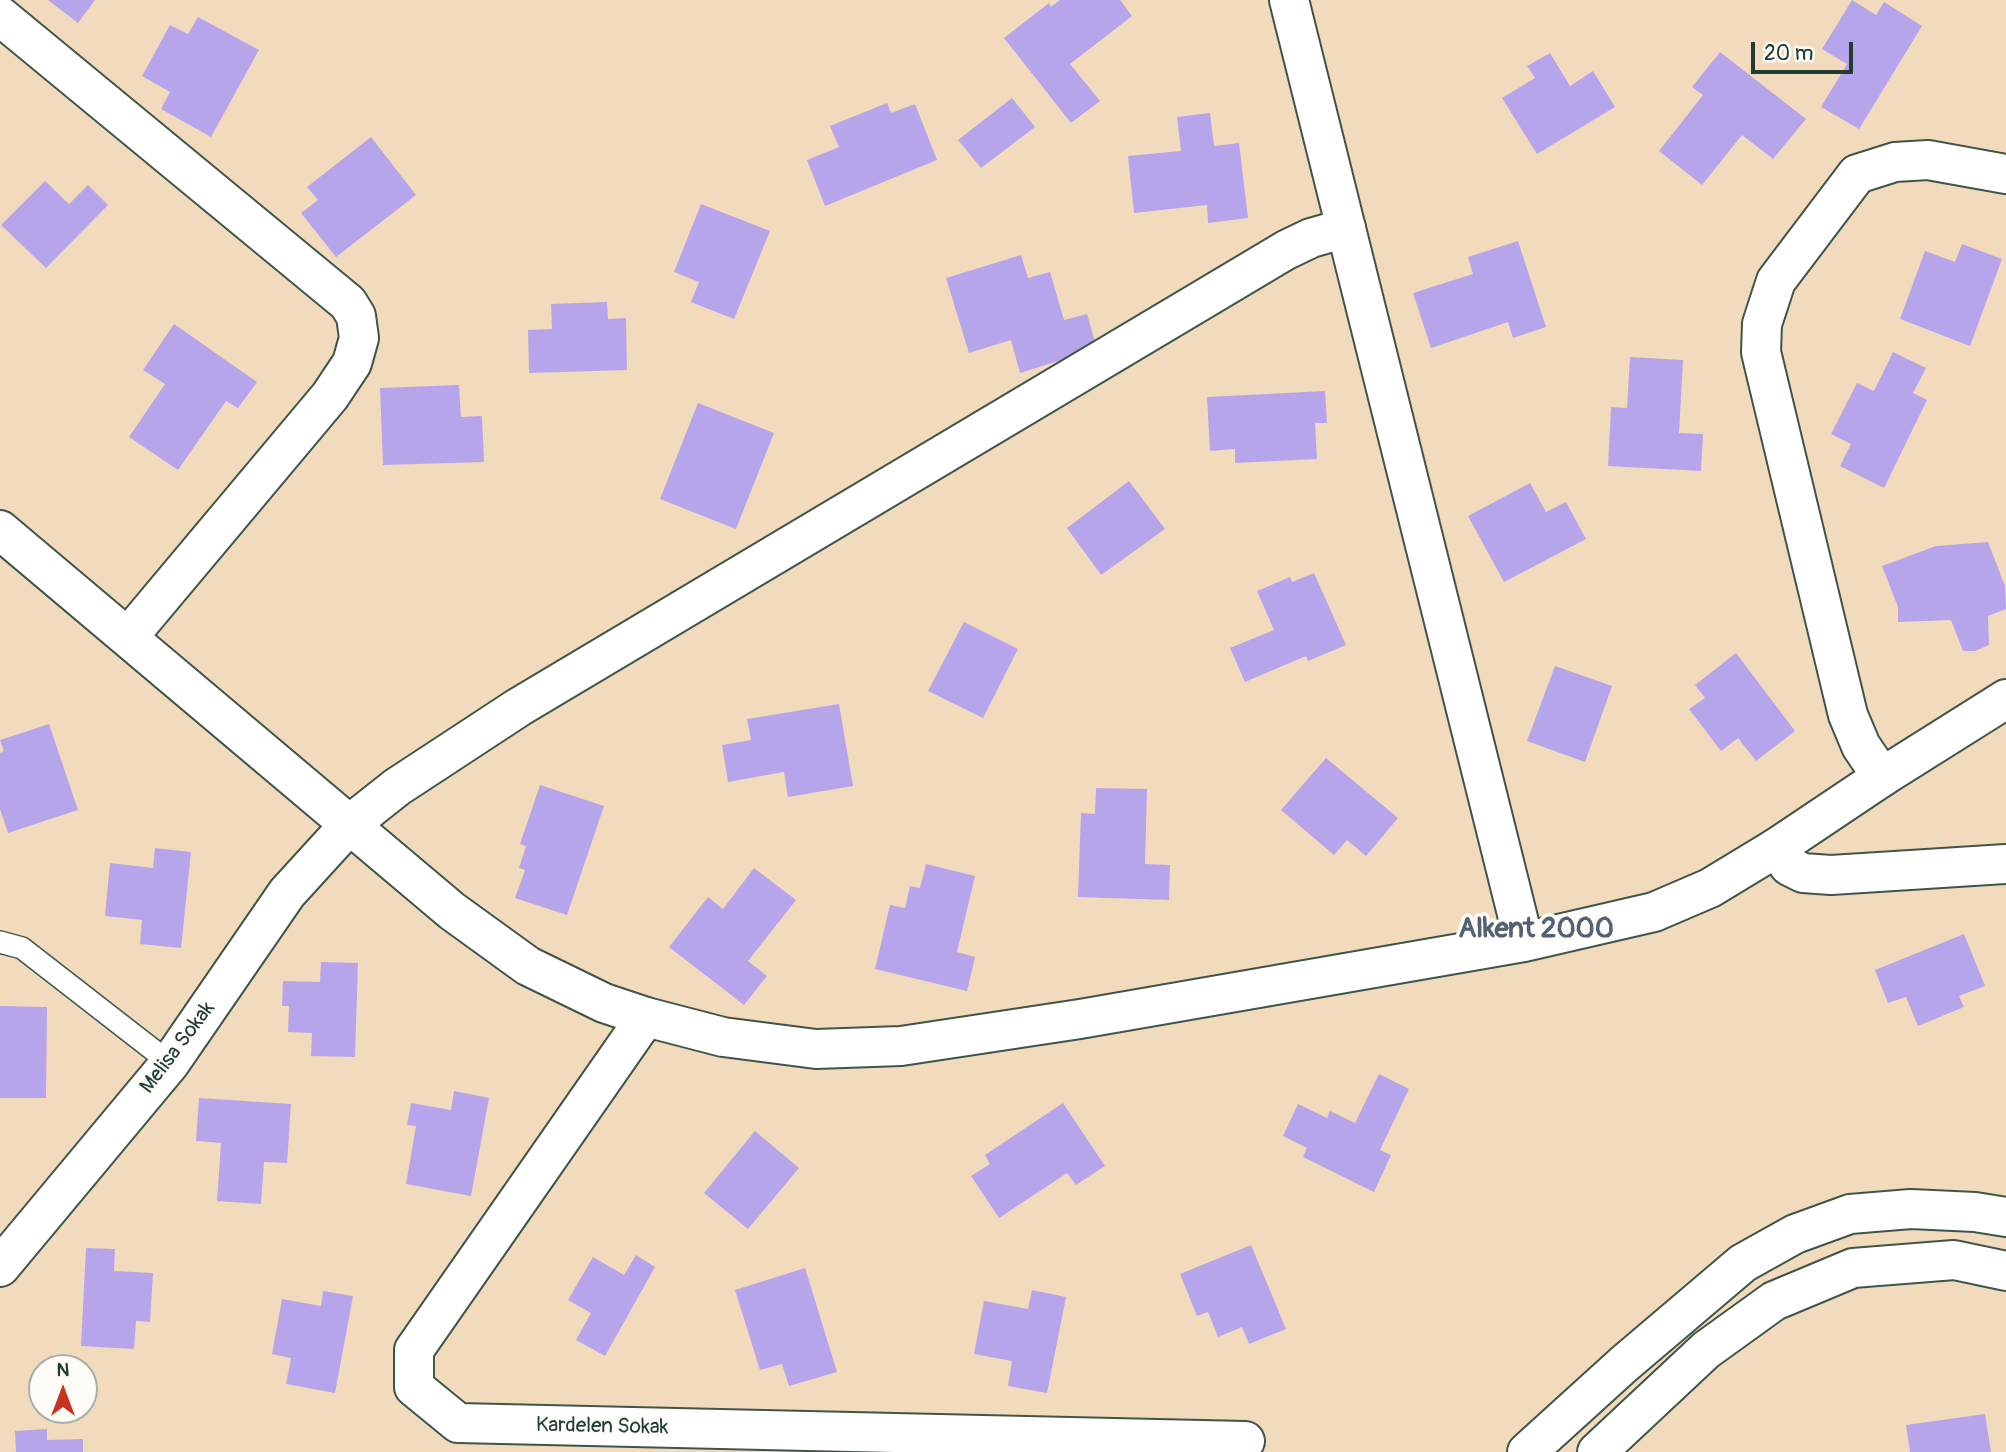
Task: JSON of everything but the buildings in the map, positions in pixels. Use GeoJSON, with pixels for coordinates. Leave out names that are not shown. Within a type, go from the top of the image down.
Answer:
{"type":"FeatureCollection","features":[{"type":"Feature","properties":{"kind":"street"},"geometry":{"type":"LineString","coordinates":[[1289,0],[1524,942]]}},
{"type":"Feature","properties":{"kind":"street"},"geometry":{"type":"LineString","coordinates":[[0,16],[348,303],[356,316],[359,338],[352,363],[330,396],[128,637]]}},
{"type":"Feature","properties":{"kind":"street"},"geometry":{"type":"LineString","coordinates":[[1882,777],[1861,746],[1848,715],[1761,352],[1762,324],[1776,281],[1857,174],[1895,162],[1928,160],[2006,174]]}},
{"type":"Feature","properties":{"kind":"street","name":"Melisa Sokak"},"geometry":{"type":"LineString","coordinates":[[0,1267],[170,1063],[287,893],[349,825],[397,787],[519,707],[1286,250],[1311,238],[1346,228]]}},
{"type":"Feature","properties":{"kind":"street"},"geometry":{"type":"LineString","coordinates":[[0,530],[452,911],[528,966],[604,1003],[646,1017],[723,1037],[816,1049],[901,1046],[1080,1018],[1524,942],[1654,912],[1710,888],[1776,849],[1882,777],[2006,699]]}},
{"type":"Feature","properties":{"kind":"street"},"geometry":{"type":"LineString","coordinates":[[1776,849],[1789,866],[1803,873],[1831,875],[2006,864]]}},
{"type":"Feature","properties":{"kind":"street","name":"Kardelen Sokak"},"geometry":{"type":"LineString","coordinates":[[646,1017],[414,1350],[414,1387],[458,1423],[1245,1441]]}},
{"type":"Feature","properties":{"kind":"street"},"geometry":{"type":"LineString","coordinates":[[1527,1452],[1624,1364],[1743,1263],[1795,1234],[1850,1214],[1899,1210],[1975,1212],[2006,1217]]}},
{"type":"Feature","properties":{"kind":"street"},"geometry":{"type":"LineString","coordinates":[[1597,1452],[1706,1350],[1774,1301],[1853,1268],[1954,1261],[2006,1271]]}},
{"type":"Feature","properties":{"kind":"lane"},"geometry":{"type":"LineString","coordinates":[[0,942],[22,948],[170,1063]]}},
{"type":"Feature","properties":{"kind":"district","name":"Alkent 2000"},"geometry":{"type":"Point","coordinates":[1536,930]}}]}
